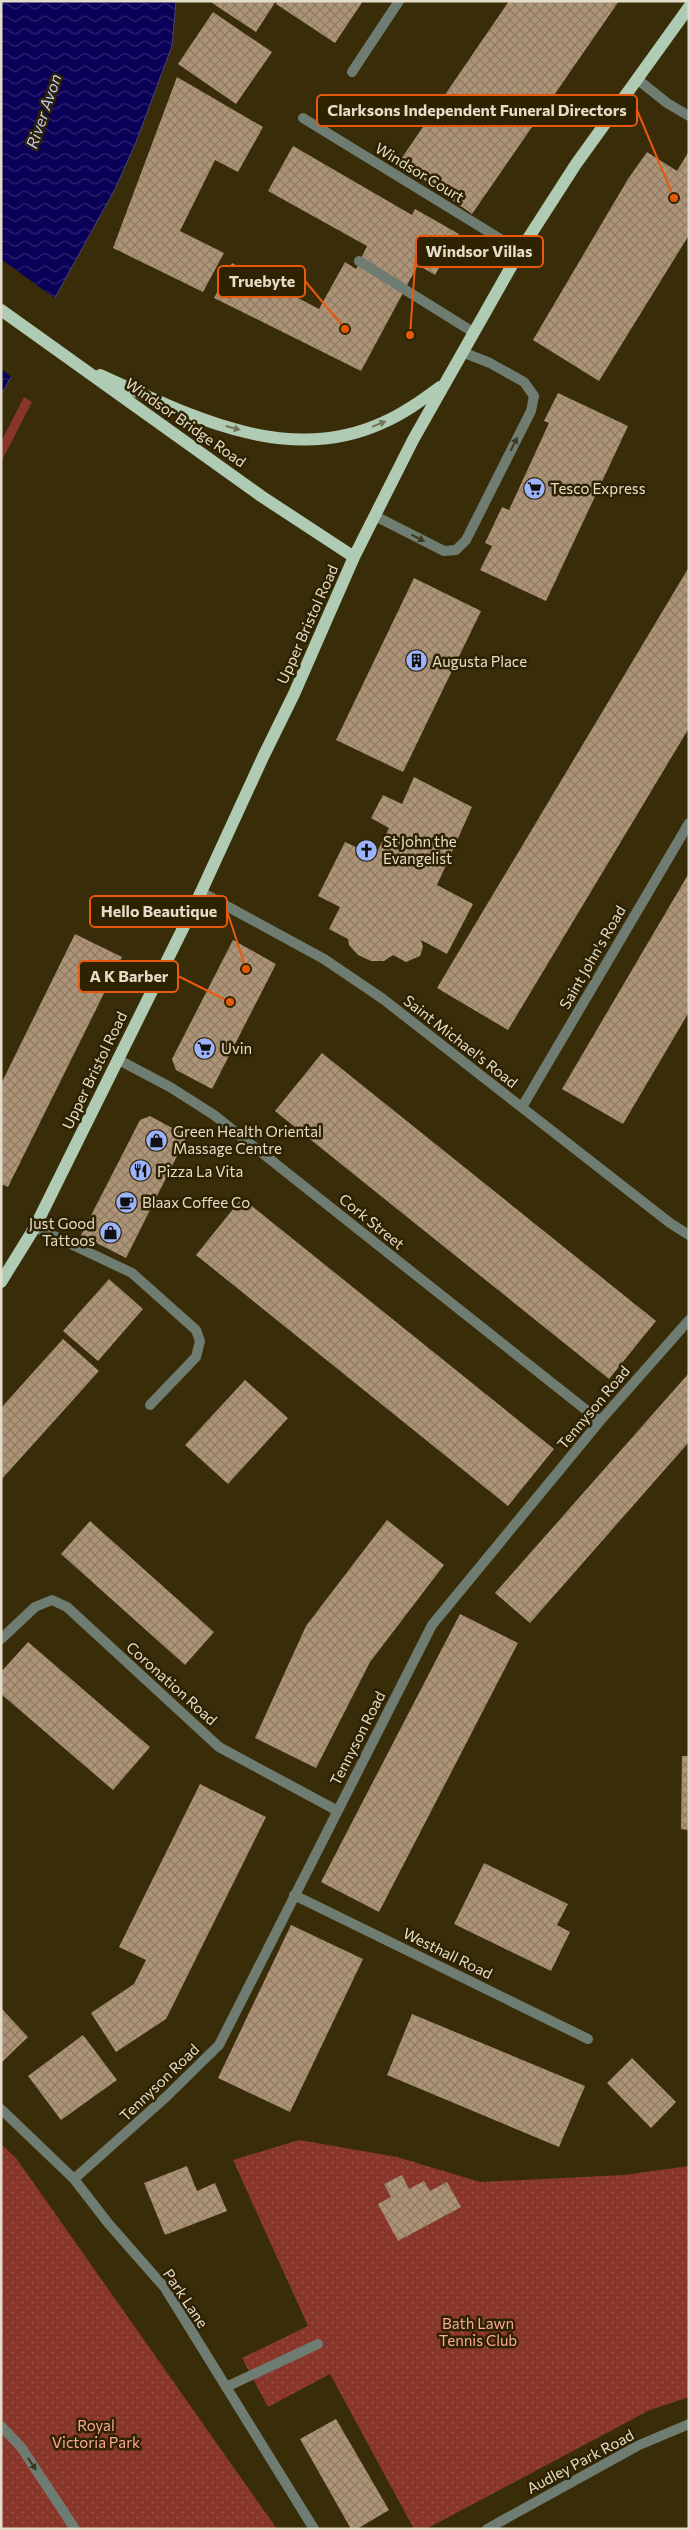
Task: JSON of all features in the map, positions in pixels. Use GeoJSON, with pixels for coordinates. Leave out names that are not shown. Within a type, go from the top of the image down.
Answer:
{"type":"FeatureCollection","features":[{"type":"Feature","properties":{"kind":"main road","name":"Upper Bristol Road"},"geometry":{"type":"LineString","coordinates":[[1,1282],[35,1227],[201,892],[263,756],[294,694],[354,557],[412,440],[520,251],[576,164],[689,6]]}},
{"type":"Feature","properties":{"kind":"main road","name":"Windsor Bridge Road"},"geometry":{"type":"LineString","coordinates":[[1,310],[261,496],[354,557]]}},
{"type":"Feature","properties":{"kind":"main road"},"geometry":{"type":"LineString","coordinates":[[74,364],[201,420],[265,437],[302,440],[332,438],[381,424],[411,409],[445,383]]}},
{"type":"Feature","properties":{"kind":"street"},"geometry":{"type":"LineString","coordinates":[[352,72],[399,1]]}},
{"type":"Feature","properties":{"kind":"street"},"geometry":{"type":"LineString","coordinates":[[637,79],[667,103],[689,116]]}},
{"type":"Feature","properties":{"kind":"street","name":"Windsor Court"},"geometry":{"type":"LineString","coordinates":[[303,118],[520,251]]}},
{"type":"Feature","properties":{"kind":"street"},"geometry":{"type":"LineString","coordinates":[[359,261],[473,332]]}},
{"type":"Feature","properties":{"kind":"street"},"geometry":{"type":"LineString","coordinates":[[375,516],[444,551],[456,550],[466,540],[531,411],[534,396],[524,382],[490,363],[462,352]]}},
{"type":"Feature","properties":{"kind":"street","name":"Saint John's Road"},"geometry":{"type":"LineString","coordinates":[[522,1107],[689,823]]}},
{"type":"Feature","properties":{"kind":"street","name":"Saint Michael's Road"},"geometry":{"type":"LineString","coordinates":[[201,892],[324,959],[383,999],[670,1223],[689,1235]]}},
{"type":"Feature","properties":{"kind":"street","name":"Cork Street"},"geometry":{"type":"LineString","coordinates":[[117,1059],[170,1086],[214,1115],[600,1421]]}},
{"type":"Feature","properties":{"kind":"street"},"geometry":{"type":"LineString","coordinates":[[35,1227],[132,1273],[196,1330],[200,1342],[196,1357],[150,1405]]}},
{"type":"Feature","properties":{"kind":"street","name":"Tennyson Road"},"geometry":{"type":"LineString","coordinates":[[74,2179],[166,2098],[219,2045],[336,1810],[432,1626],[600,1421],[689,1320]]}},
{"type":"Feature","properties":{"kind":"street","name":"Coronation Road"},"geometry":{"type":"LineString","coordinates":[[1,1639],[35,1607],[52,1600],[67,1607],[219,1747],[336,1810]]}},
{"type":"Feature","properties":{"kind":"street","name":"Westhall Road"},"geometry":{"type":"LineString","coordinates":[[294,1895],[588,2039]]}},
{"type":"Feature","properties":{"kind":"street","name":"Park Lane"},"geometry":{"type":"LineString","coordinates":[[1,2109],[74,2179],[108,2223],[165,2288],[314,2529]]}},
{"type":"Feature","properties":{"kind":"street"},"geometry":{"type":"LineString","coordinates":[[226,2387],[318,2344]]}},
{"type":"Feature","properties":{"kind":"street","name":"Audley Park Road"},"geometry":{"type":"LineString","coordinates":[[487,2529],[638,2446],[689,2424]]}},
{"type":"Feature","properties":{"kind":"street"},"geometry":{"type":"LineString","coordinates":[[1,2426],[21,2447],[75,2529]]}},
{"type":"Feature","properties":{"kind":"green space"},"geometry":{"type":"Polygon","coordinates":[[[24,397],[32,402],[1,462],[1,442],[24,397]]]}},
{"type":"Feature","properties":{"kind":"green space","name":"Bath Lawn Tennis Club"},"geometry":{"type":"Polygon","coordinates":[[[299,2140],[397,2157],[480,2182],[624,2175],[689,2166],[689,2397],[650,2410],[426,2529],[414,2529],[330,2374],[268,2407],[242,2358],[308,2326],[233,2160],[299,2140]]]}},
{"type":"Feature","properties":{"kind":"green space","name":"Royal Victoria Park"},"geometry":{"type":"Polygon","coordinates":[[[1,2144],[16,2158],[277,2529],[1,2529],[1,2144]]]}},
{"type":"Feature","properties":{"kind":"water","name":"River Avon"},"geometry":{"type":"Polygon","coordinates":[[[1,1],[176,1],[172,46],[136,142],[115,189],[1,395],[1,1]]]}},
{"type":"Feature","properties":{"kind":"pier"},"geometry":{"type":"Polygon","coordinates":[[[1,259],[57,300],[13,378],[1,369],[1,259]]]}},
{"type":"Feature","properties":{"kind":"building"},"geometry":{"type":"Polygon","coordinates":[[[209,1],[276,1],[256,32],[209,1]]]}},
{"type":"Feature","properties":{"kind":"building"},"geometry":{"type":"Polygon","coordinates":[[[277,1],[363,1],[335,43],[276,4],[277,1]]]}},
{"type":"Feature","properties":{"kind":"building"},"geometry":{"type":"Polygon","coordinates":[[[509,1],[619,1],[472,214],[399,162],[509,1]]]}},
{"type":"Feature","properties":{"kind":"building"},"geometry":{"type":"Polygon","coordinates":[[[213,12],[272,52],[236,104],[178,64],[213,12]]]}},
{"type":"Feature","properties":{"kind":"building"},"geometry":{"type":"Polygon","coordinates":[[[177,77],[263,127],[238,172],[215,160],[180,231],[224,253],[203,292],[113,248],[177,77]]]}},
{"type":"Feature","properties":{"kind":"building"},"geometry":{"type":"Polygon","coordinates":[[[293,146],[412,215],[415,209],[459,234],[435,275],[418,265],[361,371],[214,298],[232,263],[319,309],[345,262],[356,269],[367,246],[268,191],[293,146]]]}},
{"type":"Feature","properties":{"kind":"building"},"geometry":{"type":"Polygon","coordinates":[[[689,151],[689,235],[599,381],[533,340],[628,179],[647,152],[677,171],[689,151]]]}},
{"type":"Feature","properties":{"kind":"building"},"geometry":{"type":"Polygon","coordinates":[[[558,393],[628,426],[546,601],[480,570],[492,546],[485,543],[502,507],[509,510],[549,423],[544,421],[558,393]]]}},
{"type":"Feature","properties":{"kind":"building"},"geometry":{"type":"Polygon","coordinates":[[[689,567],[689,728],[508,1030],[437,988],[689,567]]]}},
{"type":"Feature","properties":{"kind":"building","name":"Augusta Place"},"geometry":{"type":"Polygon","coordinates":[[[414,578],[481,611],[403,772],[336,740],[414,578]]]}},
{"type":"Feature","properties":{"kind":"building"},"geometry":{"type":"Polygon","coordinates":[[[414,777],[472,807],[437,885],[473,904],[447,954],[421,940],[423,947],[420,956],[406,962],[393,955],[384,961],[371,961],[358,955],[349,945],[348,939],[329,929],[340,907],[318,896],[345,842],[375,856],[389,828],[371,818],[383,795],[402,804],[414,777]]]}},
{"type":"Feature","properties":{"kind":"building"},"geometry":{"type":"Polygon","coordinates":[[[689,873],[689,1012],[623,1124],[562,1089],[689,873]]]}},
{"type":"Feature","properties":{"kind":"building"},"geometry":{"type":"Polygon","coordinates":[[[75,934],[122,957],[8,1187],[1,1184],[1,1084],[75,934]]]}},
{"type":"Feature","properties":{"kind":"building"},"geometry":{"type":"Polygon","coordinates":[[[233,940],[276,964],[212,1089],[176,1070],[172,1059],[233,940]]]}},
{"type":"Feature","properties":{"kind":"building"},"geometry":{"type":"Polygon","coordinates":[[[322,1053],[656,1321],[609,1379],[275,1111],[322,1053]]]}},
{"type":"Feature","properties":{"kind":"building"},"geometry":{"type":"Polygon","coordinates":[[[150,1116],[187,1136],[126,1258],[81,1235],[140,1120],[150,1116]]]}},
{"type":"Feature","properties":{"kind":"building"},"geometry":{"type":"Polygon","coordinates":[[[242,1198],[554,1449],[508,1506],[196,1255],[242,1198]]]}},
{"type":"Feature","properties":{"kind":"building"},"geometry":{"type":"Polygon","coordinates":[[[109,1279],[143,1309],[98,1361],[63,1331],[109,1279]]]}},
{"type":"Feature","properties":{"kind":"building"},"geometry":{"type":"Polygon","coordinates":[[[63,1339],[99,1371],[1,1480],[1,1408],[63,1339]]]}},
{"type":"Feature","properties":{"kind":"building"},"geometry":{"type":"Polygon","coordinates":[[[689,1373],[689,1442],[530,1623],[495,1593],[689,1373]]]}},
{"type":"Feature","properties":{"kind":"building"},"geometry":{"type":"Polygon","coordinates":[[[245,1380],[288,1418],[228,1484],[185,1445],[245,1380]]]}},
{"type":"Feature","properties":{"kind":"building"},"geometry":{"type":"Polygon","coordinates":[[[387,1520],[444,1565],[370,1662],[316,1768],[255,1738],[306,1626],[387,1520]]]}},
{"type":"Feature","properties":{"kind":"building"},"geometry":{"type":"Polygon","coordinates":[[[90,1521],[214,1632],[185,1665],[61,1554],[90,1521]]]}},
{"type":"Feature","properties":{"kind":"building"},"geometry":{"type":"Polygon","coordinates":[[[460,1614],[518,1643],[379,1912],[321,1882],[460,1614]]]}},
{"type":"Feature","properties":{"kind":"building"},"geometry":{"type":"Polygon","coordinates":[[[28,1642],[150,1747],[113,1790],[1,1694],[1,1672],[28,1642]]]}},
{"type":"Feature","properties":{"kind":"building"},"geometry":{"type":"Polygon","coordinates":[[[682,1756],[689,1756],[689,1830],[681,1829],[682,1756]]]}},
{"type":"Feature","properties":{"kind":"building"},"geometry":{"type":"Polygon","coordinates":[[[200,1784],[266,1817],[166,2019],[116,2052],[91,2013],[134,1984],[146,1960],[119,1947],[200,1784]]]}},
{"type":"Feature","properties":{"kind":"building"},"geometry":{"type":"Polygon","coordinates":[[[484,1863],[568,1904],[557,1925],[570,1932],[551,1971],[454,1924],[484,1863]]]}},
{"type":"Feature","properties":{"kind":"building"},"geometry":{"type":"Polygon","coordinates":[[[291,1925],[363,1959],[290,2112],[218,2078],[291,1925]]]}},
{"type":"Feature","properties":{"kind":"building"},"geometry":{"type":"Polygon","coordinates":[[[1,2008],[28,2037],[1,2063],[1,2008]]]}},
{"type":"Feature","properties":{"kind":"building"},"geometry":{"type":"Polygon","coordinates":[[[412,2014],[585,2086],[559,2147],[387,2075],[412,2014]]]}},
{"type":"Feature","properties":{"kind":"building"},"geometry":{"type":"Polygon","coordinates":[[[83,2035],[117,2080],[61,2120],[28,2076],[83,2035]]]}},
{"type":"Feature","properties":{"kind":"building"},"geometry":{"type":"Polygon","coordinates":[[[632,2058],[676,2102],[651,2128],[607,2083],[632,2058]]]}},
{"type":"Feature","properties":{"kind":"building"},"geometry":{"type":"Polygon","coordinates":[[[187,2166],[197,2191],[215,2183],[227,2211],[165,2235],[144,2183],[187,2166]]]}},
{"type":"Feature","properties":{"kind":"building"},"geometry":{"type":"Polygon","coordinates":[[[402,2175],[409,2189],[424,2181],[430,2191],[447,2182],[461,2207],[398,2241],[378,2204],[391,2197],[384,2184],[402,2175]]]}},
{"type":"Feature","properties":{"kind":"building"},"geometry":{"type":"Polygon","coordinates":[[[336,2419],[389,2510],[357,2529],[351,2529],[300,2439],[336,2419]]]}},
{"type":"Feature","properties":{"kind":"place","name":"Clarksons Independent Funeral Directors"},"geometry":{"type":"Point","coordinates":[674,198]}},
{"type":"Feature","properties":{"kind":"place","name":"Truebyte"},"geometry":{"type":"Point","coordinates":[345,329]}},
{"type":"Feature","properties":{"kind":"place","name":"Windsor Villas"},"geometry":{"type":"Point","coordinates":[410,335]}},
{"type":"Feature","properties":{"kind":"place","name":"Tesco Express"},"geometry":{"type":"Point","coordinates":[534,488]}},
{"type":"Feature","properties":{"kind":"place","name":"Augusta Place"},"geometry":{"type":"Point","coordinates":[416,661]}},
{"type":"Feature","properties":{"kind":"place","name":"St John the Evangelist"},"geometry":{"type":"Point","coordinates":[367,850]}},
{"type":"Feature","properties":{"kind":"place","name":"Hello Beautique"},"geometry":{"type":"Point","coordinates":[246,969]}},
{"type":"Feature","properties":{"kind":"place","name":"A K Barber"},"geometry":{"type":"Point","coordinates":[230,1002]}},
{"type":"Feature","properties":{"kind":"place","name":"Uvin"},"geometry":{"type":"Point","coordinates":[205,1048]}},
{"type":"Feature","properties":{"kind":"place","name":"Green Health Oriental Massage Centre"},"geometry":{"type":"Point","coordinates":[157,1140]}},
{"type":"Feature","properties":{"kind":"place","name":"Pizza La Vita"},"geometry":{"type":"Point","coordinates":[141,1171]}},
{"type":"Feature","properties":{"kind":"place","name":"Blaax Coffee Co"},"geometry":{"type":"Point","coordinates":[126,1202]}},
{"type":"Feature","properties":{"kind":"place","name":"Just Good Tattoos"},"geometry":{"type":"Point","coordinates":[111,1232]}}]}
